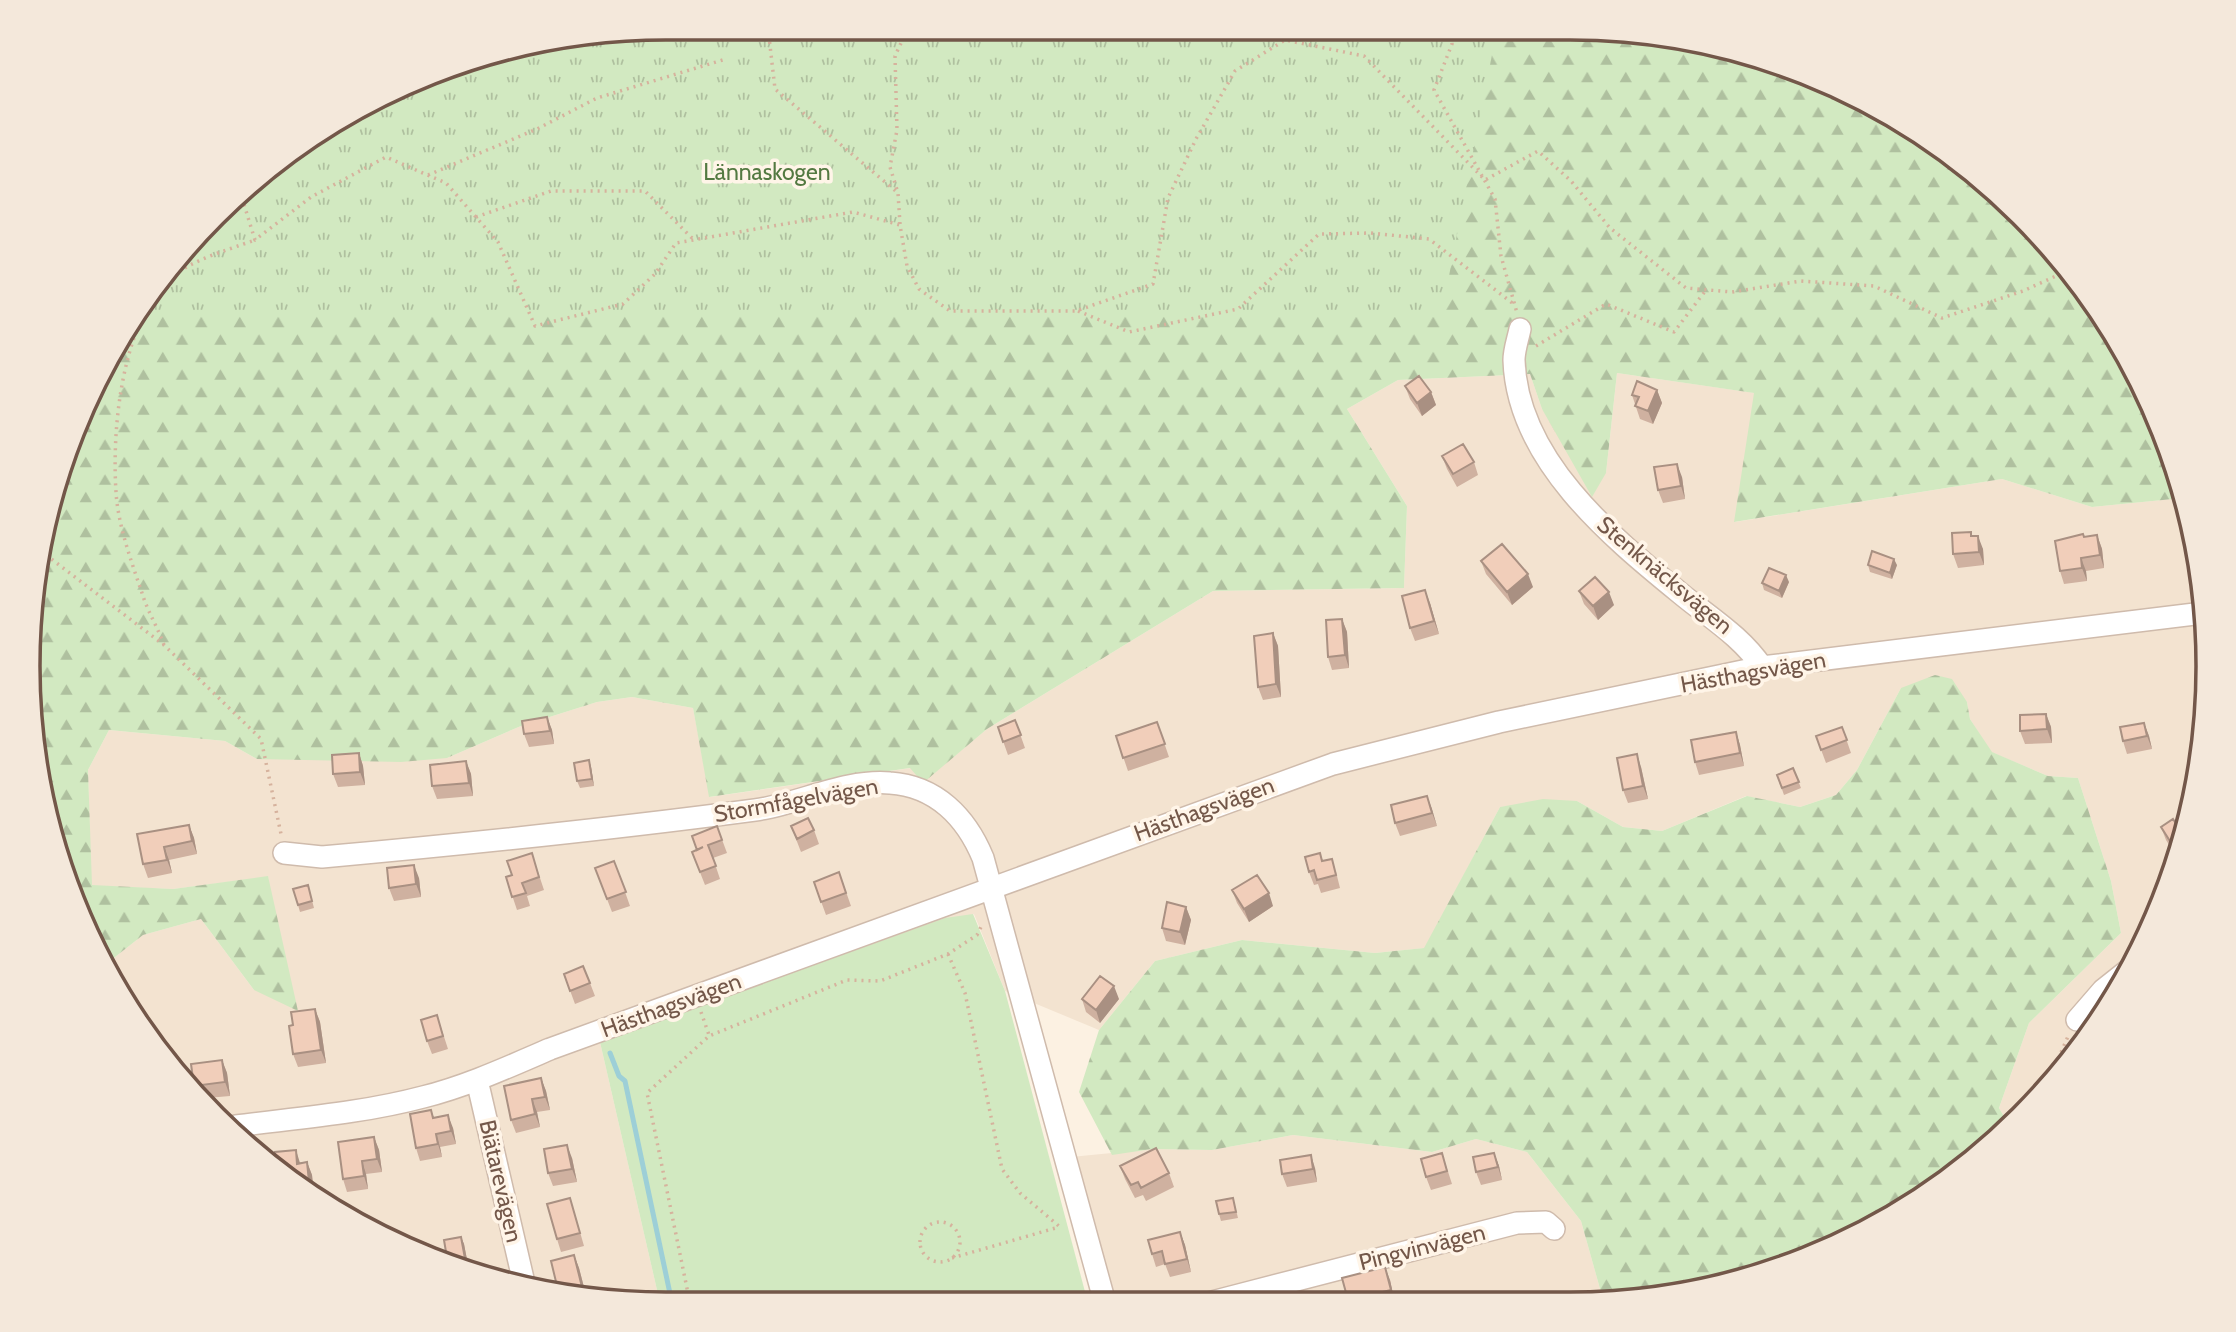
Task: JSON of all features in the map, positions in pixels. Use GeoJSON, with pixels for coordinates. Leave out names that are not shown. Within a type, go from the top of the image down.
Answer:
{"type":"FeatureCollection","features":[{"type":"Feature","properties":{"kind":"street","name":"Stenknäcksvägen"},"geometry":{"type":"LineString","coordinates":[[1520,329],[1514,359],[1523,404],[1533,430],[1551,463],[1572,491],[1626,548],[1746,644],[1762,667]]}},
{"type":"Feature","properties":{"kind":"street","name":"Hästhagsvägen"},"geometry":{"type":"LineString","coordinates":[[242,1125],[376,1107],[424,1097],[477,1080],[550,1049],[1333,764],[1499,722],[1762,667],[2193,614]]}},
{"type":"Feature","properties":{"kind":"street","name":"Stormfågelvägen"},"geometry":{"type":"LineString","coordinates":[[284,853],[322,857],[621,827],[760,809],[869,783],[890,782],[914,787],[951,808],[976,840],[992,887],[1102,1292]]}},
{"type":"Feature","properties":{"kind":"street"},"geometry":{"type":"LineString","coordinates":[[2077,1020],[2108,986]]}},
{"type":"Feature","properties":{"kind":"street","name":"Biätarevägen"},"geometry":{"type":"LineString","coordinates":[[477,1080],[522,1275]]}},
{"type":"Feature","properties":{"kind":"street","name":"Pingvinvägen"},"geometry":{"type":"LineString","coordinates":[[1250,1292],[1517,1223],[1546,1222],[1554,1228]]}},
{"type":"Feature","properties":{"kind":"path"},"geometry":{"type":"LineString","coordinates":[[769,40],[775,89],[898,193]]}},
{"type":"Feature","properties":{"kind":"path"},"geometry":{"type":"LineString","coordinates":[[902,40],[895,56],[897,131],[890,167],[898,193],[907,265],[919,289],[950,311],[1076,311],[1153,284],[1168,198],[1196,139],[1235,71],[1285,40],[1364,56],[1485,180]]}},
{"type":"Feature","properties":{"kind":"path"},"geometry":{"type":"LineString","coordinates":[[1452,40],[1434,90],[1495,199],[1501,256],[1520,329]]}},
{"type":"Feature","properties":{"kind":"path"},"geometry":{"type":"LineString","coordinates":[[428,175],[537,129],[597,98],[726,59]]}},
{"type":"Feature","properties":{"kind":"path"},"geometry":{"type":"LineString","coordinates":[[1485,180],[1538,151],[1571,181],[1610,228],[1686,288],[1732,292],[1801,281],[1874,286],[1942,318],[2023,291],[2058,275]]}},
{"type":"Feature","properties":{"kind":"path"},"geometry":{"type":"LineString","coordinates":[[179,273],[195,262],[256,240],[311,198],[386,158],[446,183],[498,242],[535,326],[623,304],[655,274],[676,243],[853,212],[887,219],[900,225]]}},
{"type":"Feature","properties":{"kind":"path"},"geometry":{"type":"LineString","coordinates":[[476,217],[551,191],[645,191],[694,240]]}},
{"type":"Feature","properties":{"kind":"path"},"geometry":{"type":"LineString","coordinates":[[244,205],[256,240]]}},
{"type":"Feature","properties":{"kind":"path"},"geometry":{"type":"LineString","coordinates":[[1076,311],[1129,332],[1238,309],[1319,234],[1371,233],[1429,239],[1515,305]]}},
{"type":"Feature","properties":{"kind":"path"},"geometry":{"type":"LineString","coordinates":[[1514,359],[1606,304],[1674,332],[1706,290]]}},
{"type":"Feature","properties":{"kind":"path"},"geometry":{"type":"LineString","coordinates":[[140,327],[123,377],[117,424],[116,494],[144,598],[164,645]]}},
{"type":"Feature","properties":{"kind":"path"},"geometry":{"type":"LineString","coordinates":[[50,558],[164,645],[261,738],[284,853]]}},
{"type":"Feature","properties":{"kind":"path"},"geometry":{"type":"LineString","coordinates":[[688,1292],[647,1093],[709,1035],[847,980],[880,981],[948,954],[977,935],[988,914]]}},
{"type":"Feature","properties":{"kind":"path"},"geometry":{"type":"LineString","coordinates":[[948,954],[965,993],[1002,1169],[1020,1193],[1060,1227]]}},
{"type":"Feature","properties":{"kind":"path"},"geometry":{"type":"LineString","coordinates":[[696,997],[709,1035]]}},
{"type":"Feature","properties":{"kind":"path"},"geometry":{"type":"LineString","coordinates":[[2062,1052],[2077,1020]]}},
{"type":"Feature","properties":{"kind":"path"},"geometry":{"type":"LineString","coordinates":[[952,1258],[959,1247],[955,1229],[936,1223],[925,1229],[920,1241],[923,1253],[933,1261],[952,1258],[1067,1225]]}},
{"type":"Feature","properties":{"kind":"shaded area"},"geometry":{"type":"Polygon","coordinates":[[[1617,373],[1755,393],[1735,522],[2002,479],[2092,507],[2173,499],[2184,544],[2190,584],[2196,666],[2190,748],[2174,828],[2148,905],[2112,979],[2066,1047],[2040,1079],[2004,1116],[1999,1108],[2029,1023],[2121,933],[2111,881],[2078,778],[2048,776],[1991,752],[1970,719],[1967,702],[1901,688],[1857,770],[1836,795],[1800,807],[1746,796],[1662,831],[1623,827],[1577,801],[1500,807],[1425,948],[1375,953],[1242,940],[1155,961],[1099,1030],[1005,991],[974,914],[600,1042],[657,1292],[544,1280],[465,1259],[389,1227],[318,1186],[253,1136],[196,1079],[146,1014],[113,958],[143,935],[201,919],[254,990],[270,893],[268,877],[173,889],[91,886],[88,770],[109,730],[225,741],[257,759],[447,758],[521,726],[597,702],[632,697],[693,708],[710,797],[911,768],[923,782],[987,729],[1213,591],[1404,588],[1407,506],[1347,409],[1398,380],[1530,374],[1542,409],[1606,473],[1617,373]]]}},
{"type":"Feature","properties":{"kind":"shaded area"},"geometry":{"type":"Polygon","coordinates":[[[1293,1135],[1432,1152],[1476,1139],[1527,1152],[1581,1221],[1600,1291],[1111,1292],[1071,1157],[1152,1149],[1212,1150],[1293,1135]]]}},
{"type":"Feature","properties":{"kind":"green space"},"geometry":{"type":"Polygon","coordinates":[[[666,40],[1570,40],[1652,46],[1732,62],[1809,88],[1883,124],[1951,170],[2012,224],[2066,285],[2112,353],[2148,427],[2173,499],[2092,507],[2002,479],[1734,522],[1754,393],[1617,373],[1606,473],[1592,497],[1542,409],[1530,374],[1398,380],[1347,409],[1407,506],[1404,588],[1213,591],[987,729],[923,783],[910,768],[709,797],[693,708],[632,697],[597,702],[521,726],[447,758],[401,762],[257,759],[225,741],[109,730],[88,770],[92,885],[173,889],[268,876],[298,1011],[254,990],[201,919],[143,935],[113,958],[88,905],[73,867],[52,788],[42,707],[42,625],[52,544],[73,465],[105,389],[146,318],[196,253],[253,196],[285,170],[353,124],[389,105],[465,73],[544,52],[666,40]]]}},
{"type":"Feature","properties":{"kind":"green space","name":"Lännaskogen"},"geometry":{"type":"Polygon","coordinates":[[[666,40],[1495,40],[1441,317],[149,314],[196,253],[224,224],[253,196],[318,146],[353,124],[427,88],[465,73],[544,52],[666,40]]]}},
{"type":"Feature","properties":{"kind":"green space"},"geometry":{"type":"Polygon","coordinates":[[[1935,675],[1952,679],[1967,702],[1970,719],[1992,752],[2048,776],[2078,778],[2111,881],[2121,933],[2029,1023],[1999,1108],[2004,1116],[1951,1162],[1883,1208],[1847,1227],[1771,1259],[1692,1280],[1600,1291],[1581,1221],[1527,1152],[1476,1139],[1432,1152],[1293,1135],[1212,1150],[1152,1149],[1112,1155],[1079,1092],[1099,1030],[1155,961],[1242,940],[1375,953],[1424,948],[1500,807],[1543,799],[1577,801],[1623,827],[1662,831],[1747,796],[1800,807],[1836,795],[1857,770],[1901,688],[1935,675]]]}},
{"type":"Feature","properties":{"kind":"green space"},"geometry":{"type":"Polygon","coordinates":[[[973,914],[1005,991],[1085,1292],[657,1292],[600,1042],[945,918],[973,914]]]}},
{"type":"Feature","properties":{"kind":"building"},"geometry":{"type":"Polygon","coordinates":[[[1419,376],[1431,392],[1417,403],[1405,386],[1419,376]]]}},
{"type":"Feature","properties":{"kind":"building"},"geometry":{"type":"Polygon","coordinates":[[[1637,381],[1657,390],[1648,411],[1635,406],[1639,397],[1632,395],[1637,381]]]}},
{"type":"Feature","properties":{"kind":"building"},"geometry":{"type":"Polygon","coordinates":[[[1463,444],[1474,462],[1453,474],[1442,456],[1463,444]]]}},
{"type":"Feature","properties":{"kind":"building"},"geometry":{"type":"Polygon","coordinates":[[[1677,464],[1681,486],[1658,490],[1654,467],[1677,464]]]}},
{"type":"Feature","properties":{"kind":"building"},"geometry":{"type":"Polygon","coordinates":[[[1971,532],[1971,536],[1978,536],[1979,552],[1953,554],[1952,533],[1971,532]]]}},
{"type":"Feature","properties":{"kind":"building"},"geometry":{"type":"Polygon","coordinates":[[[2083,534],[2084,537],[2097,535],[2100,555],[2081,558],[2082,568],[2060,571],[2055,541],[2083,534]]]}},
{"type":"Feature","properties":{"kind":"building"},"geometry":{"type":"Polygon","coordinates":[[[1502,544],[1528,574],[1507,592],[1481,561],[1502,544]]]}},
{"type":"Feature","properties":{"kind":"building"},"geometry":{"type":"Polygon","coordinates":[[[1872,551],[1894,559],[1890,573],[1868,565],[1872,551]]]}},
{"type":"Feature","properties":{"kind":"building"},"geometry":{"type":"Polygon","coordinates":[[[1769,568],[1786,575],[1779,591],[1762,583],[1769,568]]]}},
{"type":"Feature","properties":{"kind":"building"},"geometry":{"type":"Polygon","coordinates":[[[1595,577],[1609,592],[1593,606],[1579,591],[1595,577]]]}},
{"type":"Feature","properties":{"kind":"building"},"geometry":{"type":"Polygon","coordinates":[[[1425,590],[1434,621],[1410,628],[1402,596],[1425,590]]]}},
{"type":"Feature","properties":{"kind":"building"},"geometry":{"type":"Polygon","coordinates":[[[1342,619],[1345,655],[1328,657],[1326,620],[1342,619]]]}},
{"type":"Feature","properties":{"kind":"building"},"geometry":{"type":"Polygon","coordinates":[[[1273,633],[1276,684],[1258,687],[1254,636],[1273,633]]]}},
{"type":"Feature","properties":{"kind":"building"},"geometry":{"type":"Polygon","coordinates":[[[2046,714],[2047,729],[2020,731],[2020,715],[2046,714]]]}},
{"type":"Feature","properties":{"kind":"building"},"geometry":{"type":"Polygon","coordinates":[[[547,717],[550,731],[524,734],[522,721],[547,717]]]}},
{"type":"Feature","properties":{"kind":"building"},"geometry":{"type":"Polygon","coordinates":[[[1015,720],[1021,735],[1003,742],[998,727],[1015,720]]]}},
{"type":"Feature","properties":{"kind":"building"},"geometry":{"type":"Polygon","coordinates":[[[1157,722],[1165,744],[1123,758],[1116,736],[1157,722]]]}},
{"type":"Feature","properties":{"kind":"building"},"geometry":{"type":"Polygon","coordinates":[[[2144,723],[2147,736],[2123,741],[2120,727],[2144,723]]]}},
{"type":"Feature","properties":{"kind":"building"},"geometry":{"type":"Polygon","coordinates":[[[1842,727],[1847,740],[1821,750],[1816,736],[1842,727]]]}},
{"type":"Feature","properties":{"kind":"building"},"geometry":{"type":"Polygon","coordinates":[[[1736,732],[1740,753],[1695,762],[1691,740],[1736,732]]]}},
{"type":"Feature","properties":{"kind":"building"},"geometry":{"type":"Polygon","coordinates":[[[359,753],[360,772],[333,774],[332,755],[359,753]]]}},
{"type":"Feature","properties":{"kind":"building"},"geometry":{"type":"Polygon","coordinates":[[[1637,754],[1643,786],[1623,790],[1617,758],[1637,754]]]}},
{"type":"Feature","properties":{"kind":"building"},"geometry":{"type":"Polygon","coordinates":[[[589,760],[592,779],[577,781],[574,763],[589,760]]]}},
{"type":"Feature","properties":{"kind":"building"},"geometry":{"type":"Polygon","coordinates":[[[466,761],[469,783],[432,786],[430,765],[466,761]]]}},
{"type":"Feature","properties":{"kind":"building"},"geometry":{"type":"Polygon","coordinates":[[[1793,768],[1799,782],[1782,788],[1777,775],[1793,768]]]}},
{"type":"Feature","properties":{"kind":"building"},"geometry":{"type":"Polygon","coordinates":[[[1427,796],[1432,813],[1395,823],[1391,805],[1427,796]]]}},
{"type":"Feature","properties":{"kind":"building"},"geometry":{"type":"Polygon","coordinates":[[[808,818],[814,830],[797,839],[791,826],[808,818]]]}},
{"type":"Feature","properties":{"kind":"building"},"geometry":{"type":"Polygon","coordinates":[[[2173,819],[2175,823],[2170,841],[2161,827],[2173,819]]]}},
{"type":"Feature","properties":{"kind":"building"},"geometry":{"type":"Polygon","coordinates":[[[189,825],[192,841],[164,847],[167,860],[143,864],[137,834],[189,825]]]}},
{"type":"Feature","properties":{"kind":"building"},"geometry":{"type":"Polygon","coordinates":[[[717,826],[722,840],[708,845],[716,866],[700,872],[692,852],[697,850],[692,836],[717,826]]]}},
{"type":"Feature","properties":{"kind":"building"},"geometry":{"type":"Polygon","coordinates":[[[532,853],[539,877],[522,883],[526,893],[512,897],[506,877],[512,875],[507,861],[532,853]]]}},
{"type":"Feature","properties":{"kind":"building"},"geometry":{"type":"Polygon","coordinates":[[[1320,853],[1322,861],[1332,859],[1336,875],[1317,880],[1314,870],[1309,872],[1305,857],[1320,853]]]}},
{"type":"Feature","properties":{"kind":"building"},"geometry":{"type":"Polygon","coordinates":[[[614,861],[626,892],[607,899],[595,868],[614,861]]]}},
{"type":"Feature","properties":{"kind":"building"},"geometry":{"type":"Polygon","coordinates":[[[414,865],[416,884],[389,888],[387,868],[414,865]]]}},
{"type":"Feature","properties":{"kind":"building"},"geometry":{"type":"Polygon","coordinates":[[[839,872],[846,893],[821,902],[814,882],[839,872]]]}},
{"type":"Feature","properties":{"kind":"building"},"geometry":{"type":"Polygon","coordinates":[[[1257,875],[1269,893],[1244,909],[1232,890],[1257,875]]]}},
{"type":"Feature","properties":{"kind":"building"},"geometry":{"type":"Polygon","coordinates":[[[308,885],[312,901],[298,905],[293,889],[308,885]]]}},
{"type":"Feature","properties":{"kind":"building"},"geometry":{"type":"Polygon","coordinates":[[[1167,902],[1186,907],[1180,932],[1162,928],[1167,902]]]}},
{"type":"Feature","properties":{"kind":"building"},"geometry":{"type":"Polygon","coordinates":[[[583,966],[590,983],[570,991],[564,974],[583,966]]]}},
{"type":"Feature","properties":{"kind":"building"},"geometry":{"type":"Polygon","coordinates":[[[1100,976],[1114,986],[1096,1010],[1082,999],[1100,976]]]}},
{"type":"Feature","properties":{"kind":"building"},"geometry":{"type":"Polygon","coordinates":[[[315,1009],[321,1050],[293,1054],[289,1026],[293,1025],[291,1012],[315,1009]]]}},
{"type":"Feature","properties":{"kind":"building"},"geometry":{"type":"Polygon","coordinates":[[[437,1015],[443,1036],[427,1041],[421,1020],[437,1015]]]}},
{"type":"Feature","properties":{"kind":"building"},"geometry":{"type":"Polygon","coordinates":[[[222,1060],[225,1082],[202,1085],[192,1075],[191,1064],[222,1060]]]}},
{"type":"Feature","properties":{"kind":"building"},"geometry":{"type":"Polygon","coordinates":[[[541,1078],[545,1097],[532,1099],[535,1114],[511,1120],[504,1086],[541,1078]]]}},
{"type":"Feature","properties":{"kind":"building"},"geometry":{"type":"Polygon","coordinates":[[[431,1110],[433,1118],[448,1115],[451,1131],[436,1134],[438,1144],[416,1148],[410,1114],[431,1110]]]}},
{"type":"Feature","properties":{"kind":"building"},"geometry":{"type":"Polygon","coordinates":[[[374,1137],[377,1159],[362,1161],[364,1176],[343,1179],[338,1142],[374,1137]]]}},
{"type":"Feature","properties":{"kind":"building"},"geometry":{"type":"Polygon","coordinates":[[[567,1145],[572,1169],[548,1173],[544,1149],[567,1145]]]}},
{"type":"Feature","properties":{"kind":"building"},"geometry":{"type":"Polygon","coordinates":[[[1156,1148],[1169,1173],[1141,1188],[1138,1182],[1131,1185],[1120,1166],[1156,1148]]]}},
{"type":"Feature","properties":{"kind":"building"},"geometry":{"type":"Polygon","coordinates":[[[296,1150],[297,1164],[307,1162],[309,1179],[285,1162],[275,1152],[296,1150]]]}},
{"type":"Feature","properties":{"kind":"building"},"geometry":{"type":"Polygon","coordinates":[[[1442,1153],[1447,1171],[1426,1177],[1421,1159],[1442,1153]]]}},
{"type":"Feature","properties":{"kind":"building"},"geometry":{"type":"Polygon","coordinates":[[[1494,1153],[1498,1167],[1476,1172],[1473,1157],[1494,1153]]]}},
{"type":"Feature","properties":{"kind":"building"},"geometry":{"type":"Polygon","coordinates":[[[1311,1155],[1313,1169],[1282,1174],[1280,1160],[1311,1155]]]}},
{"type":"Feature","properties":{"kind":"building"},"geometry":{"type":"Polygon","coordinates":[[[570,1198],[580,1233],[557,1239],[547,1204],[570,1198]]]}},
{"type":"Feature","properties":{"kind":"building"},"geometry":{"type":"Polygon","coordinates":[[[1233,1198],[1236,1212],[1219,1214],[1216,1201],[1233,1198]]]}},
{"type":"Feature","properties":{"kind":"building"},"geometry":{"type":"Polygon","coordinates":[[[1180,1232],[1187,1259],[1165,1264],[1162,1251],[1152,1254],[1148,1240],[1180,1232]]]}},
{"type":"Feature","properties":{"kind":"building"},"geometry":{"type":"Polygon","coordinates":[[[461,1237],[465,1259],[446,1251],[444,1240],[461,1237]]]}},
{"type":"Feature","properties":{"kind":"building"},"geometry":{"type":"Polygon","coordinates":[[[574,1255],[582,1286],[556,1282],[551,1261],[574,1255]]]}},
{"type":"Feature","properties":{"kind":"building"},"geometry":{"type":"Polygon","coordinates":[[[1385,1267],[1391,1290],[1346,1292],[1342,1278],[1385,1267]]]}},
{"type":"Feature","properties":{"kind":"waterway"},"geometry":{"type":"LineString","coordinates":[[610,1053],[619,1076],[625,1081],[670,1292]]}}]}
